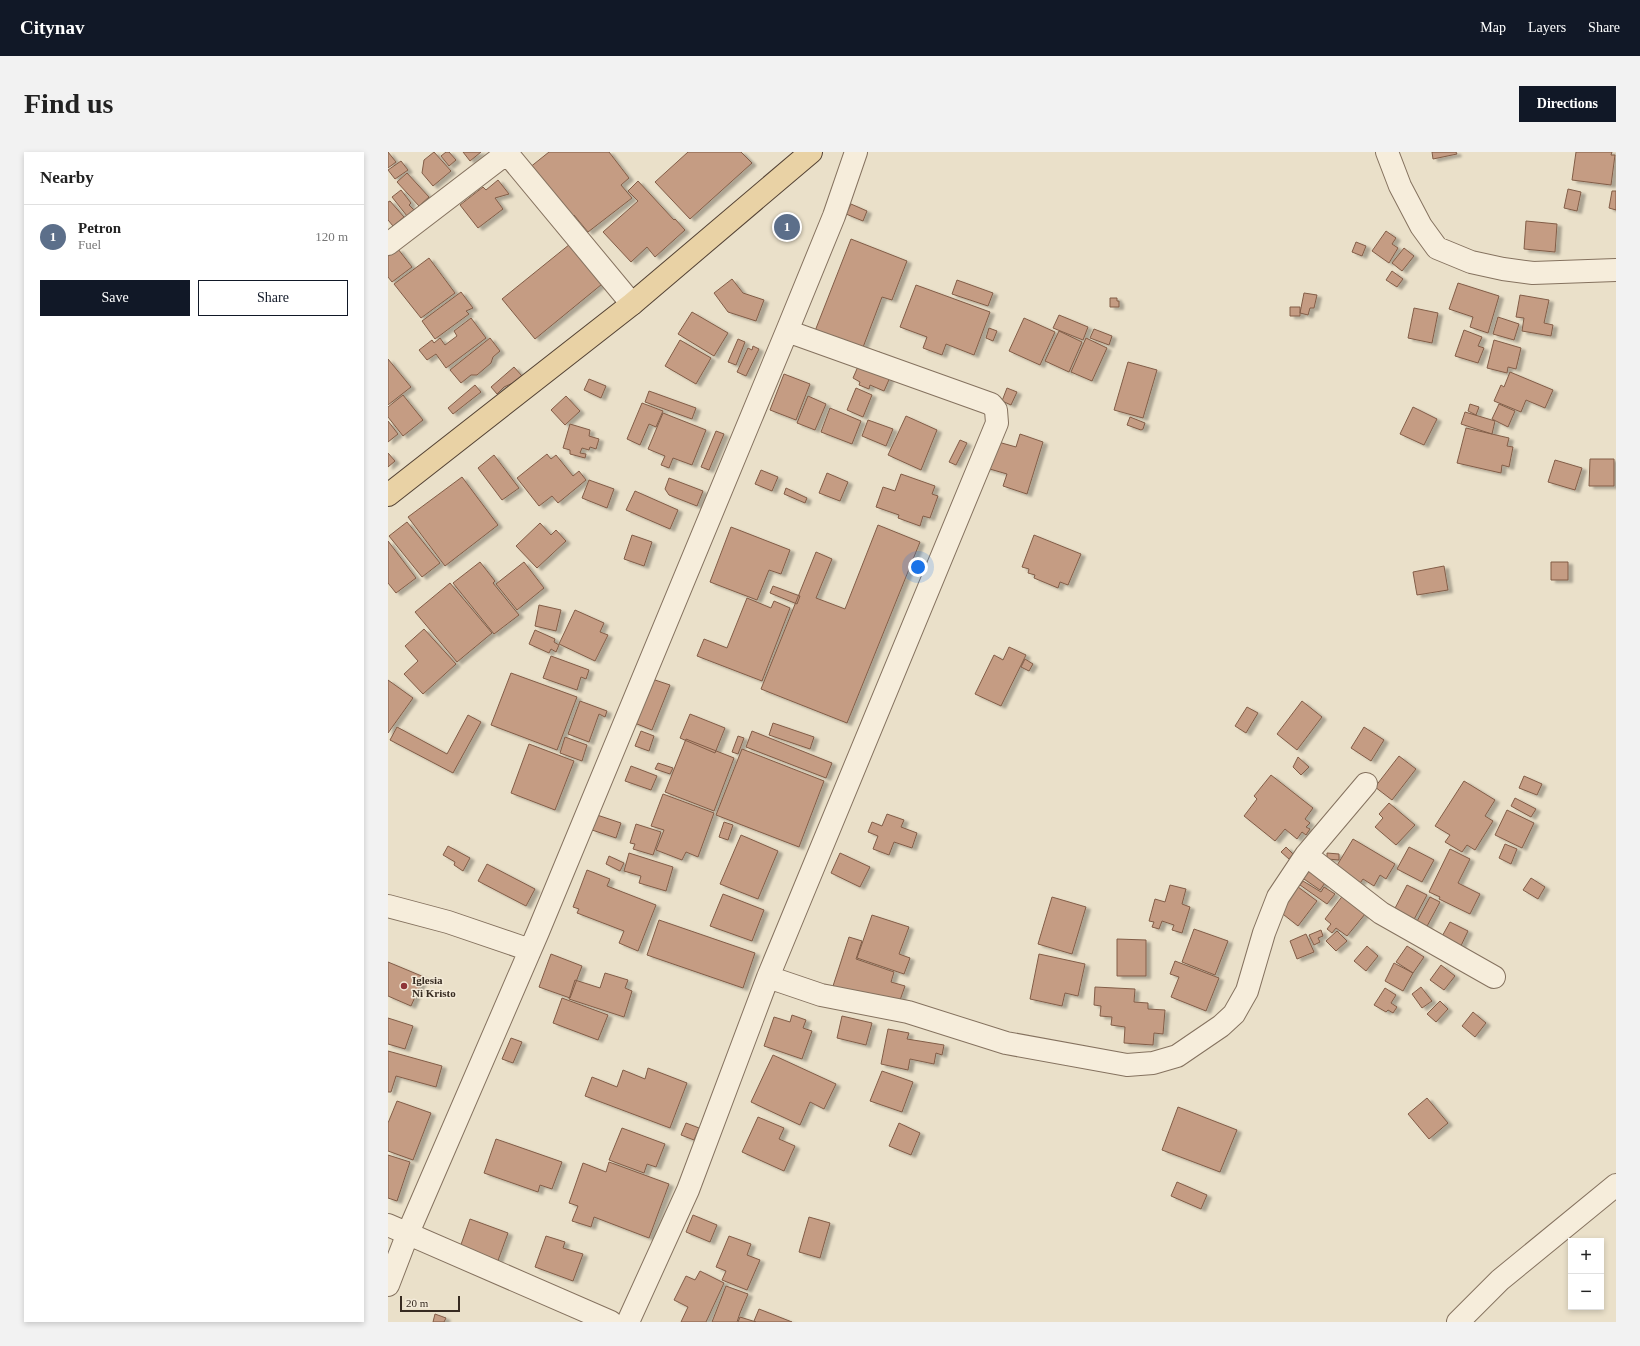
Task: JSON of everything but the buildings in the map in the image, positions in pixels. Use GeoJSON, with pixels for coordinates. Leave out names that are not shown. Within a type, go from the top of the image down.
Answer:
{"type":"FeatureCollection","features":[{"type":"Feature","properties":{"kind":"main road"},"geometry":{"type":"LineString","coordinates":[[388,496],[632,304],[811,152]]}},
{"type":"Feature","properties":{"kind":"street"},"geometry":{"type":"LineString","coordinates":[[388,244],[507,152],[632,304]]}},
{"type":"Feature","properties":{"kind":"street"},"geometry":{"type":"LineString","coordinates":[[388,1286],[408,1233],[530,950],[787,331],[834,216],[856,152]]}},
{"type":"Feature","properties":{"kind":"street"},"geometry":{"type":"LineString","coordinates":[[1387,152],[1400,186],[1421,226],[1437,248],[1472,262],[1533,273],[1616,270]]}},
{"type":"Feature","properties":{"kind":"street"},"geometry":{"type":"LineString","coordinates":[[628,1322],[688,1190],[768,977],[997,423],[998,416],[996,410],[991,404],[787,331]]}},
{"type":"Feature","properties":{"kind":"street"},"geometry":{"type":"LineString","coordinates":[[768,977],[821,995],[908,1012],[1006,1044],[1127,1065],[1153,1063],[1177,1056],[1221,1026],[1234,1014],[1247,991],[1264,932],[1278,897],[1306,855],[1366,784]]}},
{"type":"Feature","properties":{"kind":"street"},"geometry":{"type":"LineString","coordinates":[[1306,855],[1381,913],[1422,938],[1494,977]]}},
{"type":"Feature","properties":{"kind":"street"},"geometry":{"type":"LineString","coordinates":[[388,906],[448,922],[530,950]]}},
{"type":"Feature","properties":{"kind":"street"},"geometry":{"type":"LineString","coordinates":[[1458,1322],[1500,1280],[1616,1185]]}},
{"type":"Feature","properties":{"kind":"street"},"geometry":{"type":"LineString","coordinates":[[388,1225],[611,1322]]}},
{"type":"Feature","properties":{"kind":"place","name":"Petron"},"geometry":{"type":"Point","coordinates":[787,227]}},
{"type":"Feature","properties":{"kind":"place","name":"Iglesia Ni Kristo"},"geometry":{"type":"Point","coordinates":[404,986]}}]}
